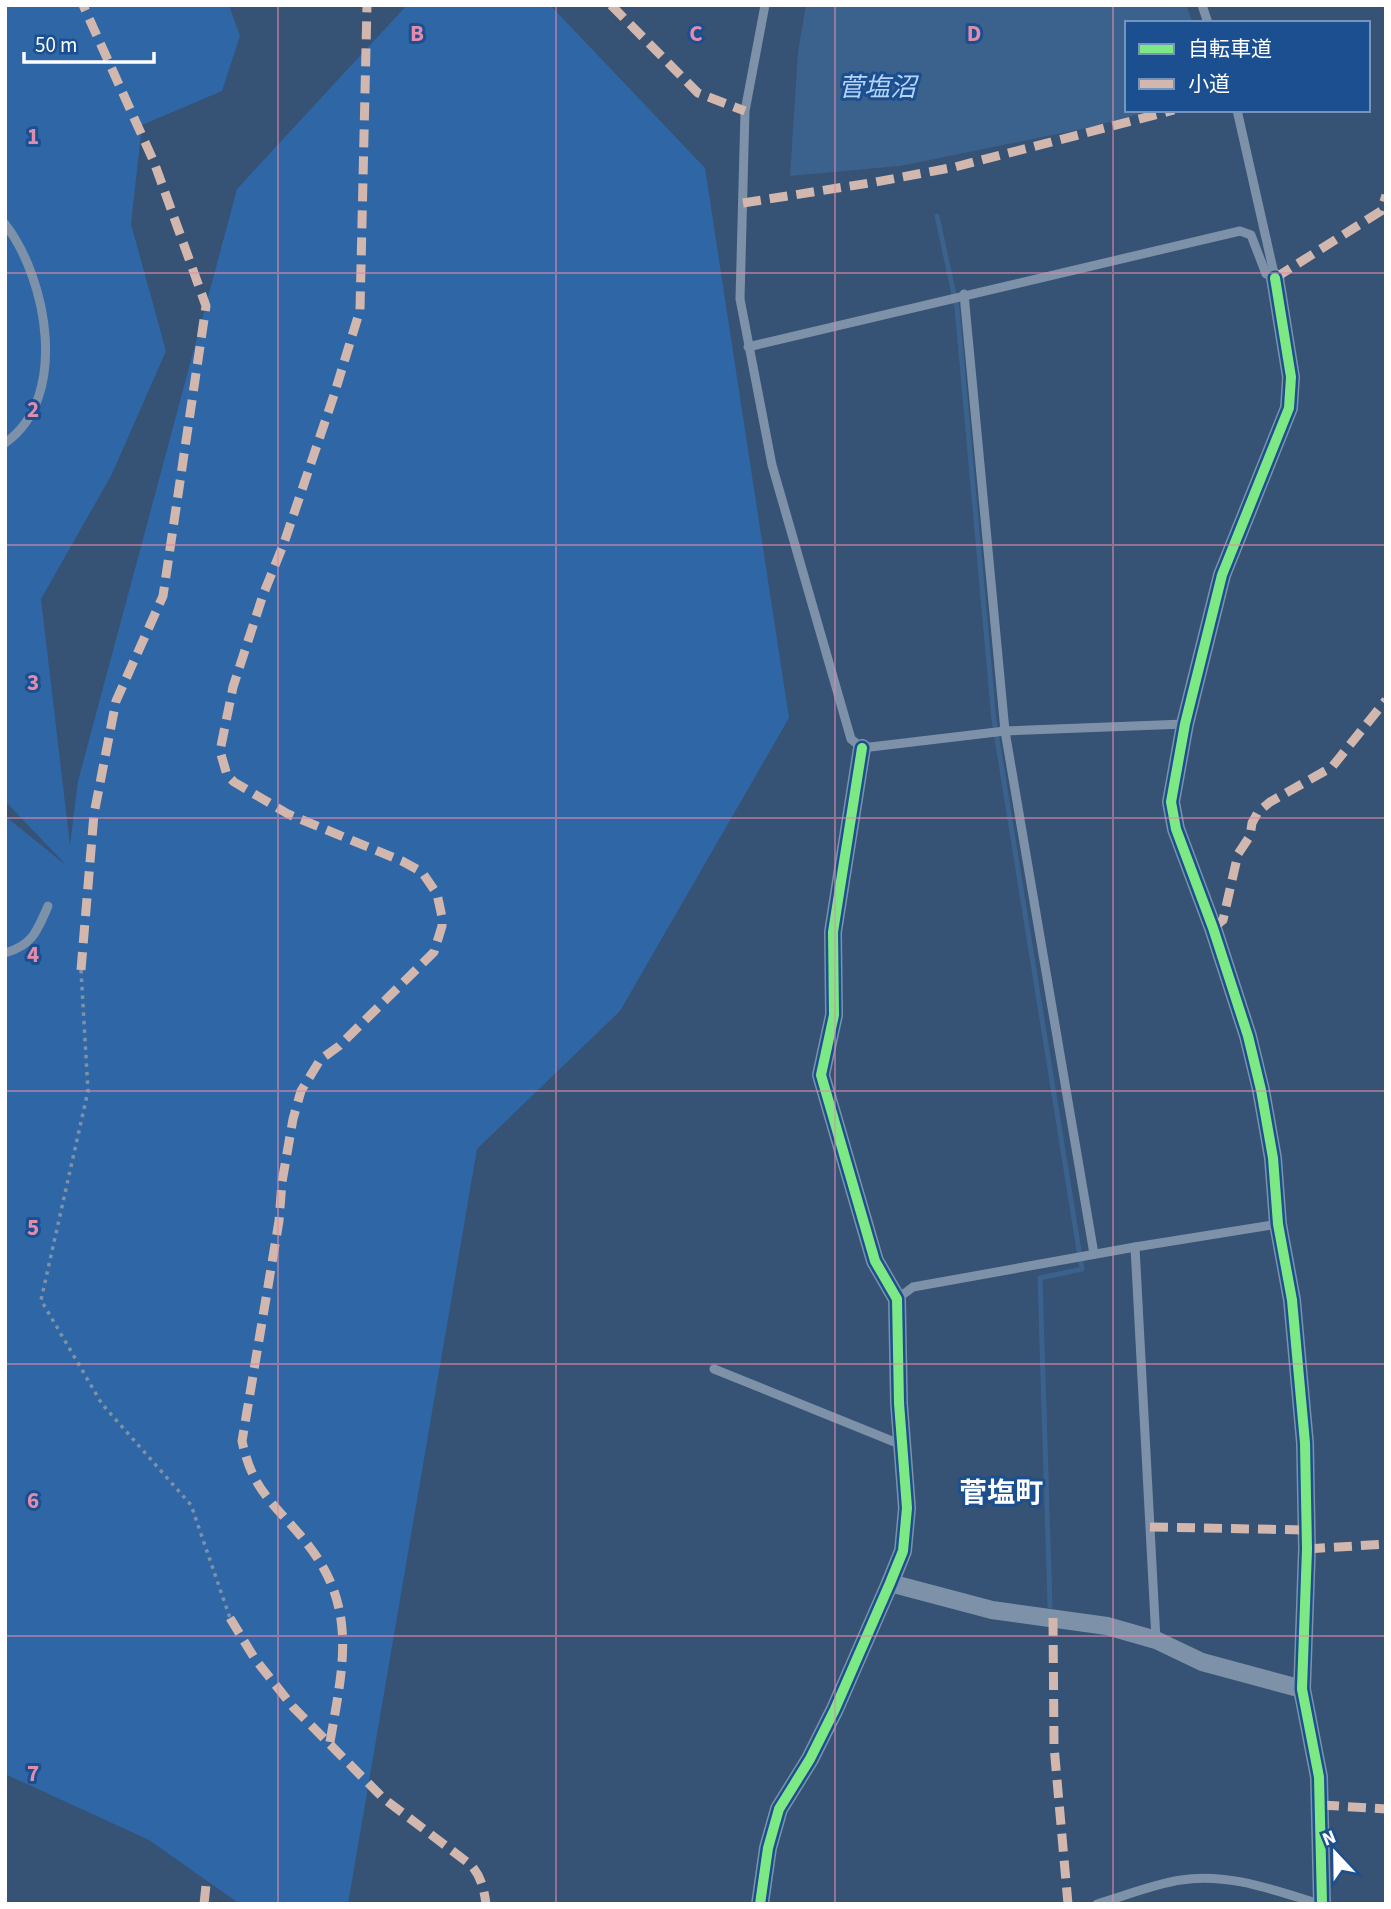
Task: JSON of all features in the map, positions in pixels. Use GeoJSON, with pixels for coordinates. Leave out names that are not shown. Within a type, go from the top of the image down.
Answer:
{"type":"FeatureCollection","features":[{"type":"Feature","properties":{"kind":"street"},"geometry":{"type":"LineString","coordinates":[[1275,278],[1291,377],[1289,408],[1222,575],[1185,724],[1171,802],[1176,829],[1213,928],[1256,1066],[1273,1158],[1279,1224],[1292,1300],[1305,1443],[1307,1549],[1301,1689],[1319,1777],[1321,1904]]}},
{"type":"Feature","properties":{"kind":"street"},"geometry":{"type":"LineString","coordinates":[[760,1904],[768,1848],[779,1809],[810,1759],[835,1709],[890,1583],[903,1551],[907,1508],[897,1299],[875,1261],[821,1075],[834,1015],[833,932],[862,748]]}},
{"type":"Feature","properties":{"kind":"street"},"geometry":{"type":"LineString","coordinates":[[890,1583],[992,1609],[1107,1626],[1156,1640],[1202,1662],[1301,1689]]}},
{"type":"Feature","properties":{"kind":"lane"},"geometry":{"type":"LineString","coordinates":[[765,5],[745,111],[740,299],[772,465],[851,739],[862,748],[1004,731],[1185,724]]}},
{"type":"Feature","properties":{"kind":"lane"},"geometry":{"type":"LineString","coordinates":[[1237,112],[1275,278]]}},
{"type":"Feature","properties":{"kind":"lane"},"geometry":{"type":"LineString","coordinates":[[5,224],[35,285],[44,335],[46,367],[34,409],[13,438],[5,443]]}},
{"type":"Feature","properties":{"kind":"lane"},"geometry":{"type":"LineString","coordinates":[[748,347],[1240,231],[1251,235],[1266,274],[1275,278]]}},
{"type":"Feature","properties":{"kind":"lane"},"geometry":{"type":"LineString","coordinates":[[964,294],[1004,731],[1094,1254]]}},
{"type":"Feature","properties":{"kind":"lane"},"geometry":{"type":"LineString","coordinates":[[5,953],[24,946],[34,936],[48,906]]}},
{"type":"Feature","properties":{"kind":"lane"},"geometry":{"type":"LineString","coordinates":[[897,1299],[913,1287],[1279,1224]]}},
{"type":"Feature","properties":{"kind":"lane"},"geometry":{"type":"LineString","coordinates":[[1135,1247],[1156,1640]]}},
{"type":"Feature","properties":{"kind":"lane"},"geometry":{"type":"LineString","coordinates":[[715,1369],[902,1445]]}},
{"type":"Feature","properties":{"kind":"lane"},"geometry":{"type":"LineString","coordinates":[[1097,1904],[1182,1880],[1205,1879],[1255,1884],[1321,1904]]}},
{"type":"Feature","properties":{"kind":"path"},"geometry":{"type":"LineString","coordinates":[[81,970],[88,1091],[41,1300],[102,1404],[191,1505],[230,1618]]}},
{"type":"Feature","properties":{"kind":"shaded area"},"geometry":{"type":"Polygon","coordinates":[[[5,5],[229,5],[240,36],[222,91],[142,125],[131,224],[166,351],[112,474],[41,599],[70,845],[78,781],[237,189],[407,5],[550,5],[705,168],[789,718],[620,1011],[477,1149],[348,1904],[240,1904],[149,1840],[5,1774],[5,816],[67,866],[5,801],[5,5]]]}},
{"type":"Feature","properties":{"kind":"water","name":"菅塩沼"},"geometry":{"type":"Polygon","coordinates":[[[806,5],[1186,5],[1192,21],[1125,21],[1125,112],[1147,112],[1087,128],[900,166],[790,176],[798,51],[806,5]]]}},
{"type":"Feature","properties":{"kind":"waterway"},"geometry":{"type":"LineString","coordinates":[[937,216],[957,308],[994,720],[1082,1269],[1040,1278],[1050,1606]]}},
{"type":"Feature","properties":{"kind":"marked path"},"geometry":{"type":"LineString","coordinates":[[81,970],[94,814],[116,701],[163,596],[206,306],[154,162],[83,5]]}},
{"type":"Feature","properties":{"kind":"marked path"},"geometry":{"type":"LineString","coordinates":[[330,1742],[342,1659],[339,1609],[332,1585],[319,1560],[257,1482],[242,1441],[279,1221],[282,1182],[293,1119],[301,1091],[320,1060],[339,1046],[434,952],[442,917],[437,894],[422,872],[402,861],[288,814],[234,782],[227,775],[220,751],[233,687],[334,395],[360,310],[367,5]]}},
{"type":"Feature","properties":{"kind":"marked path"},"geometry":{"type":"LineString","coordinates":[[611,5],[698,93],[745,111]]}},
{"type":"Feature","properties":{"kind":"marked path"},"geometry":{"type":"LineString","coordinates":[[743,203],[955,167],[1166,112]]}},
{"type":"Feature","properties":{"kind":"marked path"},"geometry":{"type":"LineString","coordinates":[[1275,278],[1381,211],[1386,195]]}},
{"type":"Feature","properties":{"kind":"marked path"},"geometry":{"type":"LineString","coordinates":[[1213,928],[1223,920],[1238,854],[1250,836],[1252,823],[1258,812],[1270,802],[1332,767],[1386,700]]}},
{"type":"Feature","properties":{"kind":"marked path"},"geometry":{"type":"LineString","coordinates":[[1150,1527],[1307,1530]]}},
{"type":"Feature","properties":{"kind":"marked path"},"geometry":{"type":"LineString","coordinates":[[1307,1549],[1386,1544]]}},
{"type":"Feature","properties":{"kind":"marked path"},"geometry":{"type":"LineString","coordinates":[[230,1618],[255,1659],[293,1707],[383,1798],[471,1865],[481,1883],[486,1904]]}},
{"type":"Feature","properties":{"kind":"marked path"},"geometry":{"type":"LineString","coordinates":[[1053,1618],[1054,1746],[1068,1904]]}},
{"type":"Feature","properties":{"kind":"marked path"},"geometry":{"type":"LineString","coordinates":[[1321,1805],[1386,1809]]}},
{"type":"Feature","properties":{"kind":"marked path"},"geometry":{"type":"LineString","coordinates":[[204,1904],[206,1885]]}},
{"type":"Feature","properties":{"kind":"cycle path"},"geometry":{"type":"LineString","coordinates":[[1275,278],[1291,377],[1289,408],[1222,575],[1185,724],[1171,802],[1176,829],[1213,928],[1248,1036],[1273,1158],[1278,1224],[1292,1300],[1305,1443],[1307,1549],[1302,1689],[1319,1777],[1322,1904]]}},
{"type":"Feature","properties":{"kind":"cycle path"},"geometry":{"type":"LineString","coordinates":[[760,1904],[768,1848],[779,1809],[810,1759],[835,1709],[890,1583],[903,1551],[907,1508],[899,1403],[897,1299],[875,1261],[821,1075],[834,1015],[833,932],[862,748]]}},
{"type":"Feature","properties":{"kind":"district","name":"菅塩町"},"geometry":{"type":"Point","coordinates":[1001,1493]}}]}
